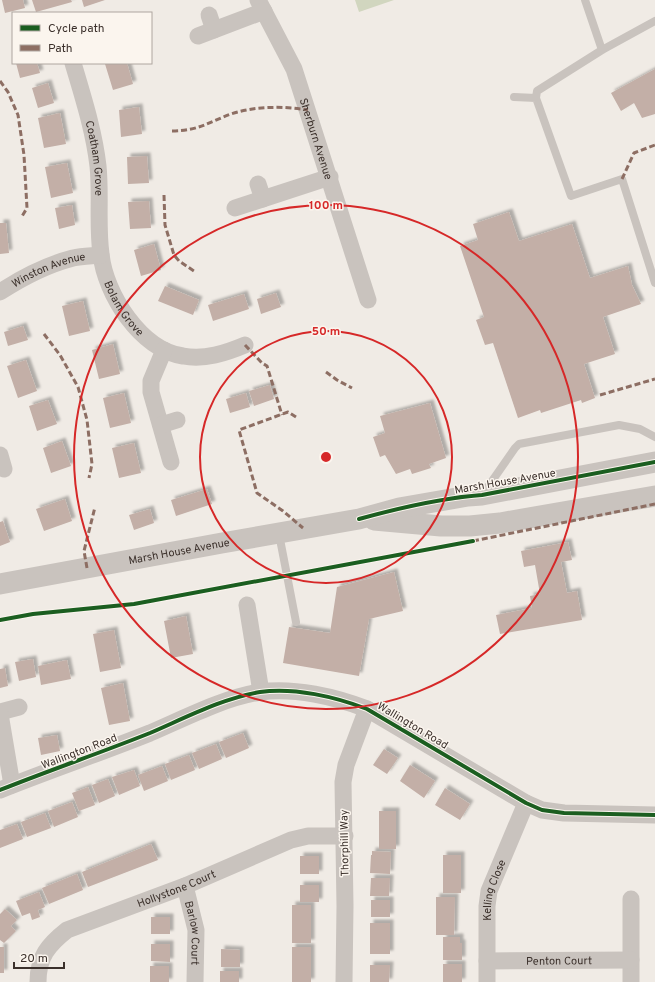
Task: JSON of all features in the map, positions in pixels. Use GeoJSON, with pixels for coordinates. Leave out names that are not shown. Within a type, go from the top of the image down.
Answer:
{"type":"FeatureCollection","features":[{"type":"Feature","properties":{"kind":"street"},"geometry":{"type":"LineString","coordinates":[[198,36],[211,23],[261,5]]}},
{"type":"Feature","properties":{"kind":"street","name":"Sherburn Avenue"},"geometry":{"type":"LineString","coordinates":[[261,5],[294,69],[330,177],[358,285],[368,300]]}},
{"type":"Feature","properties":{"kind":"street","name":"Coatham Grove"},"geometry":{"type":"LineString","coordinates":[[73,64],[92,132],[98,167],[101,255]]}},
{"type":"Feature","properties":{"kind":"street"},"geometry":{"type":"LineString","coordinates":[[235,208],[261,191],[330,177]]}},
{"type":"Feature","properties":{"kind":"street","name":"Winston Avenue"},"geometry":{"type":"LineString","coordinates":[[0,292],[31,273],[50,265],[74,258],[101,255]]}},
{"type":"Feature","properties":{"kind":"street","name":"Bolam Grove"},"geometry":{"type":"LineString","coordinates":[[101,255],[113,295],[130,321],[145,336],[164,350],[183,356],[201,357],[226,353],[245,345]]}},
{"type":"Feature","properties":{"kind":"street"},"geometry":{"type":"LineString","coordinates":[[164,350],[151,381],[151,392],[171,462]]}},
{"type":"Feature","properties":{"kind":"street"},"geometry":{"type":"LineString","coordinates":[[161,425],[177,420]]}},
{"type":"Feature","properties":{"kind":"street","name":"Marsh House Avenue"},"geometry":{"type":"LineString","coordinates":[[0,584],[279,532],[359,519],[399,508],[482,495],[655,462]]}},
{"type":"Feature","properties":{"kind":"street","name":"Marsh House Avenue"},"geometry":{"type":"LineString","coordinates":[[359,519],[441,526],[470,526],[500,523],[655,496]]}},
{"type":"Feature","properties":{"kind":"street"},"geometry":{"type":"LineString","coordinates":[[247,605],[261,692]]}},
{"type":"Feature","properties":{"kind":"street","name":"Wallington Road"},"geometry":{"type":"LineString","coordinates":[[6,788],[148,734],[234,698],[261,692],[299,693],[350,702],[367,709],[526,803],[542,810],[564,814],[655,815]]}},
{"type":"Feature","properties":{"kind":"street"},"geometry":{"type":"LineString","coordinates":[[6,788],[0,713],[19,707]]}},
{"type":"Feature","properties":{"kind":"street","name":"Thorphill Way"},"geometry":{"type":"LineString","coordinates":[[344,982],[345,836],[343,782],[346,765],[367,709]]}},
{"type":"Feature","properties":{"kind":"street","name":"Kelling Close"},"geometry":{"type":"LineString","coordinates":[[487,982],[487,906],[489,891],[526,803]]}},
{"type":"Feature","properties":{"kind":"street","name":"Hollystone Court"},"geometry":{"type":"LineString","coordinates":[[38,982],[43,955],[54,940],[67,930],[185,886],[291,840],[308,836],[345,836]]}},
{"type":"Feature","properties":{"kind":"street","name":"Barlow Court"},"geometry":{"type":"LineString","coordinates":[[185,886],[196,930],[195,982]]}},
{"type":"Feature","properties":{"kind":"street"},"geometry":{"type":"LineString","coordinates":[[631,899],[631,982]]}},
{"type":"Feature","properties":{"kind":"street","name":"Penton Court"},"geometry":{"type":"LineString","coordinates":[[487,961],[631,960]]}},
{"type":"Feature","properties":{"kind":"lane"},"geometry":{"type":"LineString","coordinates":[[585,0],[602,50]]}},
{"type":"Feature","properties":{"kind":"lane"},"geometry":{"type":"LineString","coordinates":[[655,21],[602,50],[537,91],[536,98],[571,196],[622,179],[655,283]]}},
{"type":"Feature","properties":{"kind":"lane"},"geometry":{"type":"LineString","coordinates":[[514,97],[536,98]]}},
{"type":"Feature","properties":{"kind":"lane"},"geometry":{"type":"LineString","coordinates":[[482,495],[519,444],[619,425],[640,430],[655,437]]}},
{"type":"Feature","properties":{"kind":"lane"},"geometry":{"type":"LineString","coordinates":[[279,532],[296,622]]}},
{"type":"Feature","properties":{"kind":"green space"},"geometry":{"type":"Polygon","coordinates":[[[355,0],[394,0],[359,12],[355,0]]]}},
{"type":"Feature","properties":{"kind":"building"},"geometry":{"type":"Polygon","coordinates":[[[2,0],[23,0],[25,8],[5,13],[2,0]]]}},
{"type":"Feature","properties":{"kind":"building"},"geometry":{"type":"Polygon","coordinates":[[[32,0],[71,0],[72,2],[36,12],[32,0]]]}},
{"type":"Feature","properties":{"kind":"building"},"geometry":{"type":"Polygon","coordinates":[[[82,0],[105,0],[84,7],[82,0]]]}},
{"type":"Feature","properties":{"kind":"building"},"geometry":{"type":"Polygon","coordinates":[[[16,64],[37,64],[40,73],[20,78],[16,64]]]}},
{"type":"Feature","properties":{"kind":"building"},"geometry":{"type":"Polygon","coordinates":[[[105,64],[127,64],[133,84],[113,90],[105,64]]]}},
{"type":"Feature","properties":{"kind":"building"},"geometry":{"type":"Polygon","coordinates":[[[655,69],[655,114],[642,118],[634,103],[621,111],[611,93],[655,69]]]}},
{"type":"Feature","properties":{"kind":"building"},"geometry":{"type":"Polygon","coordinates":[[[48,83],[54,103],[38,108],[32,88],[48,83]]]}},
{"type":"Feature","properties":{"kind":"building"},"geometry":{"type":"Polygon","coordinates":[[[139,107],[142,134],[121,137],[119,110],[139,107]]]}},
{"type":"Feature","properties":{"kind":"building"},"geometry":{"type":"Polygon","coordinates":[[[60,113],[66,144],[44,148],[38,118],[60,113]]]}},
{"type":"Feature","properties":{"kind":"building"},"geometry":{"type":"Polygon","coordinates":[[[147,156],[149,183],[128,184],[127,157],[147,156]]]}},
{"type":"Feature","properties":{"kind":"building"},"geometry":{"type":"Polygon","coordinates":[[[67,163],[73,193],[51,198],[45,167],[67,163]]]}},
{"type":"Feature","properties":{"kind":"building"},"geometry":{"type":"Polygon","coordinates":[[[149,201],[151,228],[130,229],[128,202],[149,201]]]}},
{"type":"Feature","properties":{"kind":"building"},"geometry":{"type":"Polygon","coordinates":[[[72,205],[75,225],[59,229],[55,208],[72,205]]]}},
{"type":"Feature","properties":{"kind":"building"},"geometry":{"type":"Polygon","coordinates":[[[509,212],[519,241],[572,224],[590,278],[628,266],[632,285],[641,304],[603,317],[615,354],[584,364],[595,398],[582,403],[581,400],[541,413],[540,410],[518,418],[493,343],[485,345],[476,320],[484,317],[460,246],[478,240],[473,224],[509,212]]]}},
{"type":"Feature","properties":{"kind":"building"},"geometry":{"type":"Polygon","coordinates":[[[0,223],[6,223],[9,253],[0,254],[0,223]]]}},
{"type":"Feature","properties":{"kind":"building"},"geometry":{"type":"Polygon","coordinates":[[[154,244],[161,270],[141,276],[134,250],[154,244]]]}},
{"type":"Feature","properties":{"kind":"building"},"geometry":{"type":"Polygon","coordinates":[[[165,286],[199,300],[193,315],[158,301],[165,286]]]}},
{"type":"Feature","properties":{"kind":"building"},"geometry":{"type":"Polygon","coordinates":[[[276,293],[281,307],[261,314],[257,299],[276,293]]]}},
{"type":"Feature","properties":{"kind":"building"},"geometry":{"type":"Polygon","coordinates":[[[244,294],[249,309],[213,321],[208,305],[244,294]]]}},
{"type":"Feature","properties":{"kind":"building"},"geometry":{"type":"Polygon","coordinates":[[[83,301],[90,331],[69,336],[62,306],[83,301]]]}},
{"type":"Feature","properties":{"kind":"building"},"geometry":{"type":"Polygon","coordinates":[[[23,326],[28,340],[8,346],[4,332],[23,326]]]}},
{"type":"Feature","properties":{"kind":"building"},"geometry":{"type":"Polygon","coordinates":[[[113,344],[120,374],[99,379],[92,350],[113,344]]]}},
{"type":"Feature","properties":{"kind":"building"},"geometry":{"type":"Polygon","coordinates":[[[26,360],[37,391],[18,398],[7,366],[26,360]]]}},
{"type":"Feature","properties":{"kind":"building"},"geometry":{"type":"Polygon","coordinates":[[[270,385],[274,399],[254,406],[249,391],[270,385]]]}},
{"type":"Feature","properties":{"kind":"building"},"geometry":{"type":"Polygon","coordinates":[[[124,393],[131,423],[110,428],[103,398],[124,393]]]}},
{"type":"Feature","properties":{"kind":"building"},"geometry":{"type":"Polygon","coordinates":[[[246,393],[250,407],[230,413],[226,399],[246,393]]]}},
{"type":"Feature","properties":{"kind":"building"},"geometry":{"type":"Polygon","coordinates":[[[48,400],[57,424],[37,431],[29,406],[48,400]]]}},
{"type":"Feature","properties":{"kind":"building"},"geometry":{"type":"Polygon","coordinates":[[[430,403],[446,458],[429,464],[431,468],[412,474],[410,469],[396,474],[385,455],[380,457],[373,437],[385,433],[380,416],[430,403]]]}},
{"type":"Feature","properties":{"kind":"building"},"geometry":{"type":"Polygon","coordinates":[[[62,441],[71,466],[51,473],[43,448],[62,441]]]}},
{"type":"Feature","properties":{"kind":"building"},"geometry":{"type":"Polygon","coordinates":[[[134,443],[141,473],[119,478],[112,448],[134,443]]]}},
{"type":"Feature","properties":{"kind":"building"},"geometry":{"type":"Polygon","coordinates":[[[207,489],[212,504],[176,516],[171,500],[207,489]]]}},
{"type":"Feature","properties":{"kind":"building"},"geometry":{"type":"Polygon","coordinates":[[[65,499],[72,521],[44,531],[36,509],[65,499]]]}},
{"type":"Feature","properties":{"kind":"building"},"geometry":{"type":"Polygon","coordinates":[[[150,509],[154,523],[134,530],[129,515],[150,509]]]}},
{"type":"Feature","properties":{"kind":"building"},"geometry":{"type":"Polygon","coordinates":[[[3,521],[10,542],[0,546],[0,522],[3,521]]]}},
{"type":"Feature","properties":{"kind":"building"},"geometry":{"type":"Polygon","coordinates":[[[568,542],[572,560],[561,562],[567,593],[577,591],[582,620],[500,634],[496,615],[532,608],[530,596],[540,594],[535,565],[524,567],[521,551],[568,542]]]}},
{"type":"Feature","properties":{"kind":"building"},"geometry":{"type":"Polygon","coordinates":[[[394,572],[403,611],[369,619],[359,676],[283,663],[289,627],[330,633],[337,587],[394,572]]]}},
{"type":"Feature","properties":{"kind":"building"},"geometry":{"type":"Polygon","coordinates":[[[186,616],[193,654],[171,658],[164,621],[186,616]]]}},
{"type":"Feature","properties":{"kind":"building"},"geometry":{"type":"Polygon","coordinates":[[[114,630],[121,668],[100,672],[93,634],[114,630]]]}},
{"type":"Feature","properties":{"kind":"building"},"geometry":{"type":"Polygon","coordinates":[[[33,659],[36,677],[19,681],[15,662],[33,659]]]}},
{"type":"Feature","properties":{"kind":"building"},"geometry":{"type":"Polygon","coordinates":[[[67,660],[71,679],[41,685],[38,666],[67,660]]]}},
{"type":"Feature","properties":{"kind":"building"},"geometry":{"type":"Polygon","coordinates":[[[5,668],[8,686],[0,688],[0,669],[5,668]]]}},
{"type":"Feature","properties":{"kind":"building"},"geometry":{"type":"Polygon","coordinates":[[[123,683],[130,721],[109,725],[101,688],[123,683]]]}},
{"type":"Feature","properties":{"kind":"building"},"geometry":{"type":"Polygon","coordinates":[[[243,733],[249,748],[226,758],[219,742],[243,733]]]}},
{"type":"Feature","properties":{"kind":"building"},"geometry":{"type":"Polygon","coordinates":[[[57,735],[60,751],[41,755],[38,738],[57,735]]]}},
{"type":"Feature","properties":{"kind":"building"},"geometry":{"type":"Polygon","coordinates":[[[216,744],[222,759],[199,769],[192,753],[216,744]]]}},
{"type":"Feature","properties":{"kind":"building"},"geometry":{"type":"Polygon","coordinates":[[[384,749],[398,758],[387,774],[373,765],[384,749]]]}},
{"type":"Feature","properties":{"kind":"building"},"geometry":{"type":"Polygon","coordinates":[[[189,755],[195,770],[171,780],[165,764],[189,755]]]}},
{"type":"Feature","properties":{"kind":"building"},"geometry":{"type":"Polygon","coordinates":[[[410,765],[435,781],[424,798],[400,781],[410,765]]]}},
{"type":"Feature","properties":{"kind":"building"},"geometry":{"type":"Polygon","coordinates":[[[162,766],[168,781],[144,791],[138,775],[162,766]]]}},
{"type":"Feature","properties":{"kind":"building"},"geometry":{"type":"Polygon","coordinates":[[[134,770],[140,786],[119,795],[112,777],[134,770]]]}},
{"type":"Feature","properties":{"kind":"building"},"geometry":{"type":"Polygon","coordinates":[[[108,779],[115,796],[99,803],[92,785],[108,779]]]}},
{"type":"Feature","properties":{"kind":"building"},"geometry":{"type":"Polygon","coordinates":[[[88,787],[95,805],[79,811],[72,793],[88,787]]]}},
{"type":"Feature","properties":{"kind":"building"},"geometry":{"type":"Polygon","coordinates":[[[445,788],[470,804],[460,820],[435,805],[445,788]]]}},
{"type":"Feature","properties":{"kind":"building"},"geometry":{"type":"Polygon","coordinates":[[[72,802],[78,817],[54,827],[48,811],[72,802]]]}},
{"type":"Feature","properties":{"kind":"building"},"geometry":{"type":"Polygon","coordinates":[[[379,811],[396,811],[396,849],[379,849],[379,811]]]}},
{"type":"Feature","properties":{"kind":"building"},"geometry":{"type":"Polygon","coordinates":[[[45,813],[51,828],[27,837],[21,822],[45,813]]]}},
{"type":"Feature","properties":{"kind":"building"},"geometry":{"type":"Polygon","coordinates":[[[17,824],[23,839],[0,848],[0,830],[17,824]]]}},
{"type":"Feature","properties":{"kind":"building"},"geometry":{"type":"Polygon","coordinates":[[[151,844],[158,860],[88,887],[82,872],[151,844]]]}},
{"type":"Feature","properties":{"kind":"building"},"geometry":{"type":"Polygon","coordinates":[[[372,851],[391,852],[390,874],[370,873],[372,851]]]}},
{"type":"Feature","properties":{"kind":"building"},"geometry":{"type":"Polygon","coordinates":[[[443,855],[461,855],[461,893],[443,893],[443,855]]]}},
{"type":"Feature","properties":{"kind":"building"},"geometry":{"type":"Polygon","coordinates":[[[300,856],[319,856],[319,874],[300,874],[300,856]]]}},
{"type":"Feature","properties":{"kind":"building"},"geometry":{"type":"Polygon","coordinates":[[[77,874],[83,890],[49,904],[42,888],[77,874]]]}},
{"type":"Feature","properties":{"kind":"building"},"geometry":{"type":"Polygon","coordinates":[[[371,878],[390,878],[389,896],[370,896],[371,878]]]}},
{"type":"Feature","properties":{"kind":"building"},"geometry":{"type":"Polygon","coordinates":[[[300,885],[319,885],[319,902],[300,902],[300,885]]]}},
{"type":"Feature","properties":{"kind":"building"},"geometry":{"type":"Polygon","coordinates":[[[39,892],[45,907],[38,910],[40,917],[32,920],[30,913],[22,916],[16,901],[39,892]]]}},
{"type":"Feature","properties":{"kind":"building"},"geometry":{"type":"Polygon","coordinates":[[[436,897],[455,897],[454,935],[436,935],[436,897]]]}},
{"type":"Feature","properties":{"kind":"building"},"geometry":{"type":"Polygon","coordinates":[[[371,900],[390,900],[390,917],[371,917],[371,900]]]}},
{"type":"Feature","properties":{"kind":"building"},"geometry":{"type":"Polygon","coordinates":[[[292,905],[311,905],[311,943],[292,943],[292,905]]]}},
{"type":"Feature","properties":{"kind":"building"},"geometry":{"type":"Polygon","coordinates":[[[5,909],[17,920],[11,926],[16,931],[4,943],[0,940],[0,914],[5,909]]]}},
{"type":"Feature","properties":{"kind":"building"},"geometry":{"type":"Polygon","coordinates":[[[151,917],[170,917],[170,934],[151,934],[151,917]]]}},
{"type":"Feature","properties":{"kind":"building"},"geometry":{"type":"Polygon","coordinates":[[[370,923],[390,923],[390,954],[370,954],[370,923]]]}},
{"type":"Feature","properties":{"kind":"building"},"geometry":{"type":"Polygon","coordinates":[[[443,937],[460,937],[460,943],[462,943],[462,960],[443,960],[443,937]]]}},
{"type":"Feature","properties":{"kind":"building"},"geometry":{"type":"Polygon","coordinates":[[[151,944],[170,944],[170,962],[151,961],[151,944]]]}},
{"type":"Feature","properties":{"kind":"building"},"geometry":{"type":"Polygon","coordinates":[[[0,947],[4,947],[4,973],[0,973],[0,947]]]}},
{"type":"Feature","properties":{"kind":"building"},"geometry":{"type":"Polygon","coordinates":[[[292,947],[311,947],[311,982],[292,982],[292,947]]]}},
{"type":"Feature","properties":{"kind":"building"},"geometry":{"type":"Polygon","coordinates":[[[221,949],[240,950],[240,967],[221,967],[221,949]]]}},
{"type":"Feature","properties":{"kind":"building"},"geometry":{"type":"Polygon","coordinates":[[[443,964],[462,964],[462,982],[443,982],[443,964]]]}},
{"type":"Feature","properties":{"kind":"building"},"geometry":{"type":"Polygon","coordinates":[[[370,965],[390,965],[389,982],[370,982],[370,965]]]}},
{"type":"Feature","properties":{"kind":"building"},"geometry":{"type":"Polygon","coordinates":[[[150,966],[169,966],[169,982],[150,982],[150,966]]]}},
{"type":"Feature","properties":{"kind":"building"},"geometry":{"type":"Polygon","coordinates":[[[220,971],[239,971],[239,982],[220,982],[220,971]]]}},
{"type":"Feature","properties":{"kind":"marked path"},"geometry":{"type":"LineString","coordinates":[[0,81],[8,92],[18,115],[24,155],[27,208],[21,218]]}},
{"type":"Feature","properties":{"kind":"marked path"},"geometry":{"type":"LineString","coordinates":[[172,131],[196,128],[231,114],[250,109],[279,107],[308,110]]}},
{"type":"Feature","properties":{"kind":"marked path"},"geometry":{"type":"LineString","coordinates":[[622,179],[634,153],[655,145]]}},
{"type":"Feature","properties":{"kind":"marked path"},"geometry":{"type":"LineString","coordinates":[[164,195],[165,225],[174,255],[179,261],[194,271]]}},
{"type":"Feature","properties":{"kind":"marked path"},"geometry":{"type":"LineString","coordinates":[[44,334],[60,355],[78,387],[87,420],[92,464],[89,478]]}},
{"type":"Feature","properties":{"kind":"marked path"},"geometry":{"type":"LineString","coordinates":[[245,345],[262,363],[267,366],[282,415]]}},
{"type":"Feature","properties":{"kind":"marked path"},"geometry":{"type":"LineString","coordinates":[[326,372],[352,388]]}},
{"type":"Feature","properties":{"kind":"marked path"},"geometry":{"type":"LineString","coordinates":[[600,395],[655,379]]}},
{"type":"Feature","properties":{"kind":"marked path"},"geometry":{"type":"LineString","coordinates":[[296,417],[288,412],[239,430],[257,493],[283,511],[303,528]]}},
{"type":"Feature","properties":{"kind":"marked path"},"geometry":{"type":"LineString","coordinates":[[473,541],[655,504]]}},
{"type":"Feature","properties":{"kind":"marked path"},"geometry":{"type":"LineString","coordinates":[[87,568],[84,551],[95,507]]}},
{"type":"Feature","properties":{"kind":"cycle path"},"geometry":{"type":"LineString","coordinates":[[359,519],[404,507],[435,501],[482,495],[655,462]]}},
{"type":"Feature","properties":{"kind":"cycle path"},"geometry":{"type":"LineString","coordinates":[[0,620],[33,614],[134,604],[473,541]]}},
{"type":"Feature","properties":{"kind":"cycle path"},"geometry":{"type":"LineString","coordinates":[[0,790],[150,733],[190,715],[232,699],[260,692],[287,691],[315,694],[367,709],[526,803],[542,810],[564,813],[655,815]]}}]}
